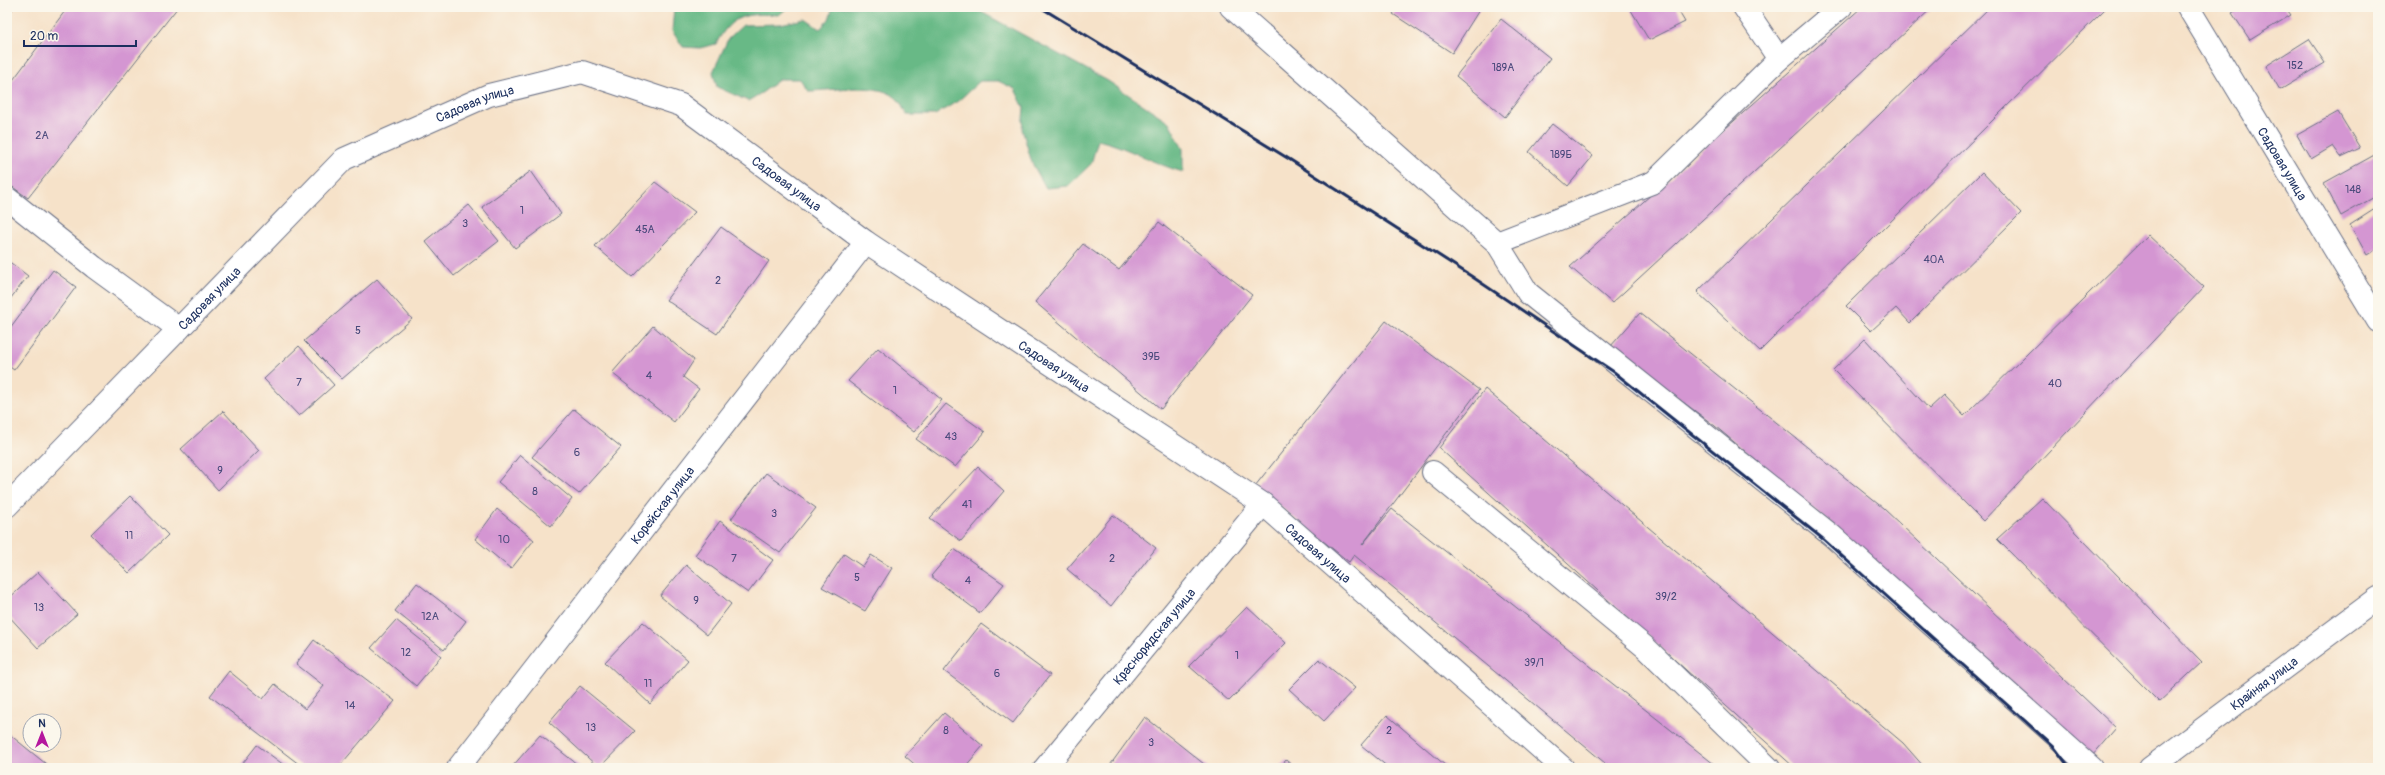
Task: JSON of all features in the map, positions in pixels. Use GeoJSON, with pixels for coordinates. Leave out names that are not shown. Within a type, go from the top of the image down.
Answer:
{"type":"FeatureCollection","features":[{"type":"Feature","properties":{"kind":"street"},"geometry":{"type":"LineString","coordinates":[[1231,7],[1497,243],[1528,294],[1832,535],[2092,768]]}},
{"type":"Feature","properties":{"kind":"street"},"geometry":{"type":"LineString","coordinates":[[1744,7],[1779,59]]}},
{"type":"Feature","properties":{"kind":"street"},"geometry":{"type":"LineString","coordinates":[[1497,243],[1654,182],[1779,59],[1842,7]]}},
{"type":"Feature","properties":{"kind":"street","name":"Садовая улица"},"geometry":{"type":"LineString","coordinates":[[2188,7],[2378,321]]}},
{"type":"Feature","properties":{"kind":"street","name":"Садовая улица"},"geometry":{"type":"LineString","coordinates":[[7,506],[344,159],[489,95],[582,72],[681,106],[866,242],[1263,504],[1557,766]]}},
{"type":"Feature","properties":{"kind":"street"},"geometry":{"type":"LineString","coordinates":[[7,198],[94,267],[179,330]]}},
{"type":"Feature","properties":{"kind":"street","name":"Корейская улица"},"geometry":{"type":"LineString","coordinates":[[458,768],[866,242]]}},
{"type":"Feature","properties":{"kind":"street"},"geometry":{"type":"LineString","coordinates":[[1433,472],[1645,647],[1769,768]]}},
{"type":"Feature","properties":{"kind":"street","name":"Краснорядская улица"},"geometry":{"type":"LineString","coordinates":[[1045,768],[1263,504]]}},
{"type":"Feature","properties":{"kind":"street","name":"Крайняя улица"},"geometry":{"type":"LineString","coordinates":[[2150,768],[2378,598]]}},
{"type":"Feature","properties":{"kind":"green space"},"geometry":{"type":"Polygon","coordinates":[[[674,7],[788,7],[779,15],[749,15],[734,21],[722,34],[716,44],[700,48],[683,47],[672,31],[674,7]]]}},
{"type":"Feature","properties":{"kind":"green space"},"geometry":{"type":"Polygon","coordinates":[[[833,7],[972,7],[1108,81],[1169,122],[1183,149],[1183,172],[1161,165],[1120,147],[1098,140],[1091,164],[1068,186],[1046,188],[1032,163],[1022,129],[1024,108],[1015,89],[998,81],[980,81],[958,101],[935,115],[907,115],[899,101],[892,95],[882,91],[857,88],[808,91],[800,79],[780,79],[748,101],[717,87],[713,72],[728,39],[743,25],[780,24],[805,19],[820,29],[829,19],[833,7]]]}},
{"type":"Feature","properties":{"kind":"building"},"geometry":{"type":"Polygon","coordinates":[[[7,7],[14,7],[7,17],[7,7]]]}},
{"type":"Feature","properties":{"kind":"building"},"geometry":{"type":"Polygon","coordinates":[[[68,7],[178,7],[28,198],[7,183],[7,88],[68,7]]]}},
{"type":"Feature","properties":{"kind":"building"},"geometry":{"type":"Polygon","coordinates":[[[1397,7],[1481,7],[1452,53],[1393,14],[1397,7]]]}},
{"type":"Feature","properties":{"kind":"building"},"geometry":{"type":"Polygon","coordinates":[[[1629,7],[1676,7],[1685,22],[1649,40],[1629,7]]]}},
{"type":"Feature","properties":{"kind":"building"},"geometry":{"type":"Polygon","coordinates":[[[1862,7],[1933,7],[1612,303],[1570,267],[1862,7]]]}},
{"type":"Feature","properties":{"kind":"building"},"geometry":{"type":"Polygon","coordinates":[[[1990,7],[2107,7],[1760,351],[1697,292],[1990,7]]]}},
{"type":"Feature","properties":{"kind":"building"},"geometry":{"type":"Polygon","coordinates":[[[2241,7],[2285,7],[2291,15],[2250,40],[2232,13],[2241,7]]]}},
{"type":"Feature","properties":{"kind":"building"},"geometry":{"type":"Polygon","coordinates":[[[1501,19],[1550,58],[1505,117],[1456,76],[1501,19]]]}},
{"type":"Feature","properties":{"kind":"building"},"geometry":{"type":"Polygon","coordinates":[[[2309,39],[2325,63],[2280,90],[2266,66],[2309,39]]]}},
{"type":"Feature","properties":{"kind":"building"},"geometry":{"type":"Polygon","coordinates":[[[2338,112],[2360,148],[2341,157],[2333,146],[2311,159],[2297,135],[2338,112]]]}},
{"type":"Feature","properties":{"kind":"building"},"geometry":{"type":"Polygon","coordinates":[[[1552,124],[1593,156],[1568,186],[1529,152],[1552,124]]]}},
{"type":"Feature","properties":{"kind":"building"},"geometry":{"type":"Polygon","coordinates":[[[2378,153],[2378,195],[2341,216],[2324,183],[2378,153]]]}},
{"type":"Feature","properties":{"kind":"building"},"geometry":{"type":"Polygon","coordinates":[[[531,171],[561,214],[515,248],[482,207],[531,171]]]}},
{"type":"Feature","properties":{"kind":"building"},"geometry":{"type":"Polygon","coordinates":[[[1982,172],[2021,213],[1910,323],[1896,308],[1871,331],[1846,306],[1982,172]]]}},
{"type":"Feature","properties":{"kind":"building"},"geometry":{"type":"Polygon","coordinates":[[[655,182],[695,212],[632,277],[595,246],[655,182]]]}},
{"type":"Feature","properties":{"kind":"building"},"geometry":{"type":"Polygon","coordinates":[[[469,205],[499,241],[454,276],[425,241],[469,205]]]}},
{"type":"Feature","properties":{"kind":"building"},"geometry":{"type":"Polygon","coordinates":[[[2378,207],[2378,248],[2367,255],[2350,225],[2378,207]]]}},
{"type":"Feature","properties":{"kind":"building"},"geometry":{"type":"Polygon","coordinates":[[[1159,222],[1252,295],[1161,409],[1035,302],[1083,244],[1119,270],[1159,222]]]}},
{"type":"Feature","properties":{"kind":"building"},"geometry":{"type":"Polygon","coordinates":[[[721,227],[769,261],[717,334],[666,300],[721,227]]]}},
{"type":"Feature","properties":{"kind":"building"},"geometry":{"type":"Polygon","coordinates":[[[2148,235],[2204,287],[1983,521],[1833,370],[1865,339],[1929,409],[1944,395],[1964,416],[2148,235]]]}},
{"type":"Feature","properties":{"kind":"building"},"geometry":{"type":"Polygon","coordinates":[[[7,260],[28,276],[7,303],[7,260]]]}},
{"type":"Feature","properties":{"kind":"building"},"geometry":{"type":"Polygon","coordinates":[[[53,270],[76,287],[14,370],[7,365],[7,332],[53,270]]]}},
{"type":"Feature","properties":{"kind":"building"},"geometry":{"type":"Polygon","coordinates":[[[377,279],[412,319],[342,379],[304,341],[377,279]]]}},
{"type":"Feature","properties":{"kind":"building"},"geometry":{"type":"Polygon","coordinates":[[[1640,313],[1883,508],[2116,728],[2092,756],[1827,520],[1715,426],[1610,347],[1640,313]]]}},
{"type":"Feature","properties":{"kind":"building"},"geometry":{"type":"Polygon","coordinates":[[[1386,321],[1479,390],[1362,545],[1392,509],[1719,768],[1611,768],[1354,555],[1349,562],[1255,486],[1386,321]]]}},
{"type":"Feature","properties":{"kind":"building"},"geometry":{"type":"Polygon","coordinates":[[[653,326],[694,360],[683,377],[699,389],[674,422],[612,373],[653,326]]]}},
{"type":"Feature","properties":{"kind":"building"},"geometry":{"type":"Polygon","coordinates":[[[299,346],[334,385],[299,416],[264,379],[299,346]]]}},
{"type":"Feature","properties":{"kind":"building"},"geometry":{"type":"Polygon","coordinates":[[[878,348],[942,400],[914,432],[848,381],[878,348]]]}},
{"type":"Feature","properties":{"kind":"building"},"geometry":{"type":"Polygon","coordinates":[[[1485,389],[1903,743],[1925,768],[1795,768],[1439,448],[1485,389]]]}},
{"type":"Feature","properties":{"kind":"building"},"geometry":{"type":"Polygon","coordinates":[[[946,404],[985,432],[955,467],[916,439],[946,404]]]}},
{"type":"Feature","properties":{"kind":"building"},"geometry":{"type":"Polygon","coordinates":[[[574,409],[621,447],[579,494],[532,457],[574,409]]]}},
{"type":"Feature","properties":{"kind":"building"},"geometry":{"type":"Polygon","coordinates":[[[223,411],[259,450],[218,490],[181,449],[223,411]]]}},
{"type":"Feature","properties":{"kind":"building"},"geometry":{"type":"Polygon","coordinates":[[[520,455],[572,499],[551,526],[498,482],[520,455]]]}},
{"type":"Feature","properties":{"kind":"building"},"geometry":{"type":"Polygon","coordinates":[[[978,467],[1004,491],[961,541],[930,518],[978,467]]]}},
{"type":"Feature","properties":{"kind":"building"},"geometry":{"type":"Polygon","coordinates":[[[766,473],[816,508],[780,553],[731,519],[766,473]]]}},
{"type":"Feature","properties":{"kind":"building"},"geometry":{"type":"Polygon","coordinates":[[[130,496],[168,535],[129,573],[91,534],[130,496]]]}},
{"type":"Feature","properties":{"kind":"building"},"geometry":{"type":"Polygon","coordinates":[[[2042,498],[2202,662],[2159,702],[1997,539],[2042,498]]]}},
{"type":"Feature","properties":{"kind":"building"},"geometry":{"type":"Polygon","coordinates":[[[497,509],[534,540],[511,569],[475,539],[497,509]]]}},
{"type":"Feature","properties":{"kind":"building"},"geometry":{"type":"Polygon","coordinates":[[[1113,515],[1156,548],[1111,606],[1067,569],[1113,515]]]}},
{"type":"Feature","properties":{"kind":"building"},"geometry":{"type":"Polygon","coordinates":[[[720,521],[773,560],[748,593],[695,555],[720,521]]]}},
{"type":"Feature","properties":{"kind":"building"},"geometry":{"type":"Polygon","coordinates":[[[954,549],[1004,584],[980,613],[931,576],[954,549]]]}},
{"type":"Feature","properties":{"kind":"building"},"geometry":{"type":"Polygon","coordinates":[[[844,554],[863,567],[871,555],[892,568],[865,611],[822,587],[844,554]]]}},
{"type":"Feature","properties":{"kind":"building"},"geometry":{"type":"Polygon","coordinates":[[[686,565],[731,604],[707,635],[660,596],[686,565]]]}},
{"type":"Feature","properties":{"kind":"building"},"geometry":{"type":"Polygon","coordinates":[[[38,572],[77,614],[38,648],[7,614],[7,600],[38,572]]]}},
{"type":"Feature","properties":{"kind":"building"},"geometry":{"type":"Polygon","coordinates":[[[417,583],[466,621],[444,650],[395,611],[417,583]]]}},
{"type":"Feature","properties":{"kind":"building"},"geometry":{"type":"Polygon","coordinates":[[[1247,607],[1286,643],[1229,701],[1189,666],[1247,607]]]}},
{"type":"Feature","properties":{"kind":"building"},"geometry":{"type":"Polygon","coordinates":[[[396,620],[441,656],[416,686],[371,648],[396,620]]]}},
{"type":"Feature","properties":{"kind":"building"},"geometry":{"type":"Polygon","coordinates":[[[643,622],[688,660],[650,704],[605,662],[643,622]]]}},
{"type":"Feature","properties":{"kind":"building"},"geometry":{"type":"Polygon","coordinates":[[[981,624],[1050,675],[1013,723],[944,671],[981,624]]]}},
{"type":"Feature","properties":{"kind":"building"},"geometry":{"type":"Polygon","coordinates":[[[314,640],[395,701],[338,768],[304,768],[210,696],[229,671],[263,699],[275,684],[305,709],[324,686],[296,664],[314,640]]]}},
{"type":"Feature","properties":{"kind":"building"},"geometry":{"type":"Polygon","coordinates":[[[1319,659],[1355,688],[1324,721],[1289,689],[1319,659]]]}},
{"type":"Feature","properties":{"kind":"building"},"geometry":{"type":"Polygon","coordinates":[[[580,686],[635,731],[599,768],[549,722],[580,686]]]}},
{"type":"Feature","properties":{"kind":"building"},"geometry":{"type":"Polygon","coordinates":[[[944,713],[983,746],[964,768],[919,768],[905,756],[944,713]]]}},
{"type":"Feature","properties":{"kind":"building"},"geometry":{"type":"Polygon","coordinates":[[[1387,715],[1446,766],[1444,768],[1389,768],[1361,745],[1387,715]]]}},
{"type":"Feature","properties":{"kind":"building"},"geometry":{"type":"Polygon","coordinates":[[[1145,717],[1209,768],[1108,768],[1145,717]]]}},
{"type":"Feature","properties":{"kind":"building"},"geometry":{"type":"Polygon","coordinates":[[[9,734],[22,745],[22,753],[32,753],[51,768],[7,768],[7,736],[9,734]]]}},
{"type":"Feature","properties":{"kind":"building"},"geometry":{"type":"Polygon","coordinates":[[[540,735],[582,768],[511,768],[540,735]]]}},
{"type":"Feature","properties":{"kind":"building"},"geometry":{"type":"Polygon","coordinates":[[[257,745],[288,768],[239,768],[257,745]]]}},
{"type":"Feature","properties":{"kind":"building"},"geometry":{"type":"Polygon","coordinates":[[[1286,760],[1295,768],[1279,768],[1286,760]]]}},
{"type":"Feature","properties":{"kind":"railway"},"geometry":{"type":"LineString","coordinates":[[1040,7],[1289,159],[1471,276],[1614,372],[1823,539],[2054,747],[2070,768]]}}]}
